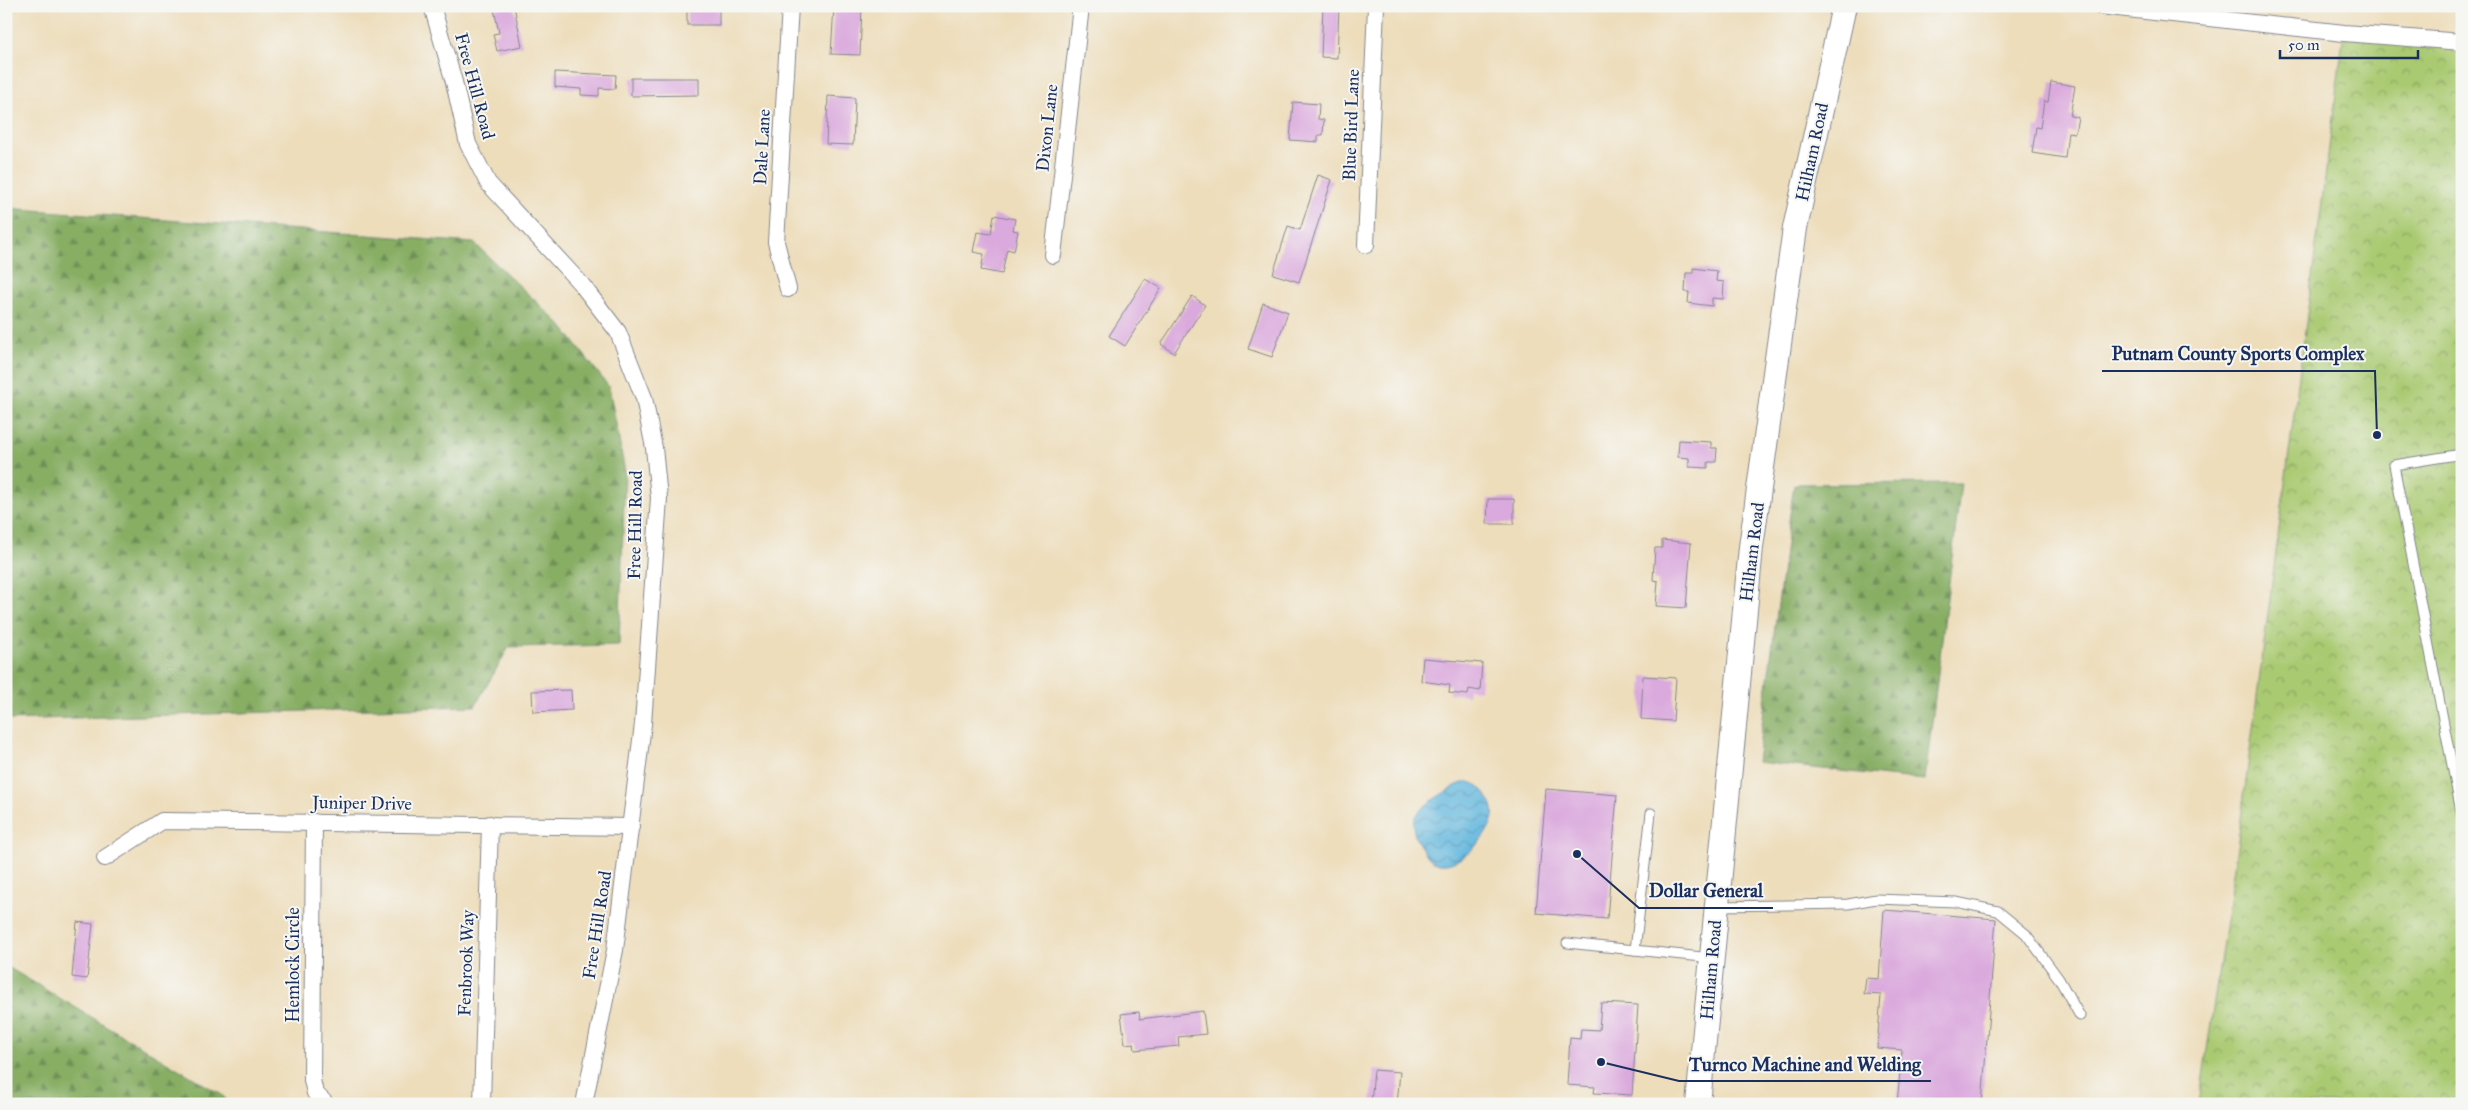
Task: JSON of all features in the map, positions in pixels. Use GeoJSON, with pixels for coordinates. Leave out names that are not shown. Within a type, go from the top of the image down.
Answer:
{"type":"FeatureCollection","features":[{"type":"Feature","properties":{"kind":"main road","name":"Hilham Road"},"geometry":{"type":"LineString","coordinates":[[1698,1104],[1751,547],[1795,228],[1844,6]]}},
{"type":"Feature","properties":{"kind":"street","name":"Free Hill Road"},"geometry":{"type":"LineString","coordinates":[[432,6],[454,82],[468,144],[488,183],[582,285],[618,332],[644,398],[654,448],[659,498],[644,724],[615,950],[584,1104]]}},
{"type":"Feature","properties":{"kind":"street","name":"Dale Lane"},"geometry":{"type":"LineString","coordinates":[[788,289],[776,242],[790,6]]}},
{"type":"Feature","properties":{"kind":"street","name":"Dixon Lane"},"geometry":{"type":"LineString","coordinates":[[1053,255],[1081,6]]}},
{"type":"Feature","properties":{"kind":"street","name":"Blue Bird Lane"},"geometry":{"type":"LineString","coordinates":[[1366,244],[1376,6]]}},
{"type":"Feature","properties":{"kind":"street"},"geometry":{"type":"LineString","coordinates":[[2100,6],[2344,33],[2462,42]]}},
{"type":"Feature","properties":{"kind":"street","name":"Juniper Drive"},"geometry":{"type":"LineString","coordinates":[[105,858],[162,821],[630,827]]}},
{"type":"Feature","properties":{"kind":"street","name":"Hemlock Circle"},"geometry":{"type":"LineString","coordinates":[[314,822],[312,1080],[315,1093],[326,1104]]}},
{"type":"Feature","properties":{"kind":"street","name":"Fenbrook Way"},"geometry":{"type":"LineString","coordinates":[[482,1104],[490,824]]}},
{"type":"Feature","properties":{"kind":"lane"},"geometry":{"type":"LineString","coordinates":[[2462,454],[2394,464],[2462,817]]}},
{"type":"Feature","properties":{"kind":"lane"},"geometry":{"type":"LineString","coordinates":[[1635,950],[1650,813]]}},
{"type":"Feature","properties":{"kind":"lane"},"geometry":{"type":"LineString","coordinates":[[1717,906],[1848,904],[1876,899],[1956,902],[1998,911],[2026,934],[2059,979],[2080,1016]]}},
{"type":"Feature","properties":{"kind":"lane"},"geometry":{"type":"LineString","coordinates":[[1567,943],[1712,958]]}},
{"type":"Feature","properties":{"kind":"green space"},"geometry":{"type":"Polygon","coordinates":[[[2344,33],[2462,42],[2462,1104],[2199,1104],[2240,827],[2344,33]]]}},
{"type":"Feature","properties":{"kind":"green space"},"geometry":{"type":"Polygon","coordinates":[[[6,208],[474,243],[561,325],[609,387],[625,472],[619,645],[509,647],[475,706],[6,720],[6,208]]]}},
{"type":"Feature","properties":{"kind":"green space"},"geometry":{"type":"Polygon","coordinates":[[[1961,483],[1925,780],[1757,762],[1794,484],[1961,483]]]}},
{"type":"Feature","properties":{"kind":"green space"},"geometry":{"type":"Polygon","coordinates":[[[6,966],[222,1095],[230,1104],[6,1104],[6,966]]]}},
{"type":"Feature","properties":{"kind":"water"},"geometry":{"type":"Polygon","coordinates":[[[1469,782],[1481,788],[1492,805],[1493,818],[1489,828],[1482,839],[1463,857],[1452,863],[1442,864],[1433,861],[1416,838],[1414,822],[1416,816],[1427,804],[1442,794],[1458,785],[1469,782]]]}},
{"type":"Feature","properties":{"kind":"building"},"geometry":{"type":"Polygon","coordinates":[[[514,6],[522,46],[497,51],[493,34],[499,33],[494,9],[514,6]]]}},
{"type":"Feature","properties":{"kind":"building"},"geometry":{"type":"Polygon","coordinates":[[[687,6],[719,6],[719,25],[687,25],[687,6]]]}},
{"type":"Feature","properties":{"kind":"building"},"geometry":{"type":"Polygon","coordinates":[[[834,6],[862,6],[860,55],[831,54],[834,6]]]}},
{"type":"Feature","properties":{"kind":"building"},"geometry":{"type":"Polygon","coordinates":[[[1323,6],[1339,6],[1337,58],[1321,57],[1323,6]]]}},
{"type":"Feature","properties":{"kind":"building"},"geometry":{"type":"Polygon","coordinates":[[[555,72],[616,75],[615,89],[599,88],[599,96],[581,95],[581,89],[555,87],[555,72]]]}},
{"type":"Feature","properties":{"kind":"building"},"geometry":{"type":"Polygon","coordinates":[[[631,78],[699,78],[699,95],[631,96],[631,78]]]}},
{"type":"Feature","properties":{"kind":"building"},"geometry":{"type":"Polygon","coordinates":[[[2051,82],[2075,86],[2070,116],[2078,117],[2075,133],[2068,132],[2065,158],[2032,153],[2036,127],[2040,128],[2044,101],[2048,102],[2051,82]]]}},
{"type":"Feature","properties":{"kind":"building"},"geometry":{"type":"Polygon","coordinates":[[[828,96],[855,98],[853,145],[826,144],[828,96]]]}},
{"type":"Feature","properties":{"kind":"building"},"geometry":{"type":"Polygon","coordinates":[[[1293,102],[1319,104],[1318,119],[1324,120],[1323,135],[1318,135],[1318,142],[1290,140],[1293,102]]]}},
{"type":"Feature","properties":{"kind":"building"},"geometry":{"type":"Polygon","coordinates":[[[1318,175],[1332,180],[1299,282],[1273,274],[1288,226],[1300,230],[1318,175]]]}},
{"type":"Feature","properties":{"kind":"building"},"geometry":{"type":"Polygon","coordinates":[[[994,215],[1015,219],[1013,230],[1018,231],[1014,251],[1007,249],[1002,274],[981,270],[984,254],[973,252],[977,232],[991,234],[994,215]]]}},
{"type":"Feature","properties":{"kind":"building"},"geometry":{"type":"Polygon","coordinates":[[[1693,268],[1717,271],[1716,281],[1724,282],[1723,299],[1712,298],[1712,306],[1688,303],[1689,292],[1685,292],[1686,273],[1693,273],[1693,268]]]}},
{"type":"Feature","properties":{"kind":"building"},"geometry":{"type":"Polygon","coordinates":[[[1145,279],[1161,288],[1125,346],[1109,336],[1145,279]]]}},
{"type":"Feature","properties":{"kind":"building"},"geometry":{"type":"Polygon","coordinates":[[[1192,296],[1205,305],[1174,353],[1161,344],[1192,296]]]}},
{"type":"Feature","properties":{"kind":"building"},"geometry":{"type":"Polygon","coordinates":[[[1263,303],[1288,312],[1272,357],[1248,349],[1263,303]]]}},
{"type":"Feature","properties":{"kind":"building"},"geometry":{"type":"Polygon","coordinates":[[[1679,440],[1711,442],[1711,448],[1717,448],[1716,462],[1708,462],[1708,468],[1689,467],[1689,458],[1678,457],[1679,440]]]}},
{"type":"Feature","properties":{"kind":"building"},"geometry":{"type":"Polygon","coordinates":[[[1488,499],[1514,499],[1514,524],[1487,524],[1488,499]]]}},
{"type":"Feature","properties":{"kind":"building"},"geometry":{"type":"Polygon","coordinates":[[[1662,540],[1691,543],[1686,608],[1656,606],[1658,581],[1653,580],[1655,548],[1662,548],[1662,540]]]}},
{"type":"Feature","properties":{"kind":"building"},"geometry":{"type":"Polygon","coordinates":[[[1423,658],[1482,663],[1480,691],[1469,689],[1468,695],[1449,693],[1450,685],[1421,681],[1423,658]]]}},
{"type":"Feature","properties":{"kind":"building"},"geometry":{"type":"Polygon","coordinates":[[[1643,676],[1676,678],[1673,721],[1641,719],[1643,676]]]}},
{"type":"Feature","properties":{"kind":"building"},"geometry":{"type":"Polygon","coordinates":[[[571,690],[572,710],[533,712],[532,691],[571,690]]]}},
{"type":"Feature","properties":{"kind":"building"},"geometry":{"type":"Polygon","coordinates":[[[1546,789],[1617,795],[1607,919],[1536,913],[1546,789]]]}},
{"type":"Feature","properties":{"kind":"building"},"geometry":{"type":"Polygon","coordinates":[[[1884,910],[1996,919],[1982,1104],[1897,1104],[1902,1050],[1877,1048],[1881,995],[1864,994],[1866,978],[1879,979],[1884,910]]]}},
{"type":"Feature","properties":{"kind":"building"},"geometry":{"type":"Polygon","coordinates":[[[77,922],[93,924],[87,979],[72,977],[77,922]]]}},
{"type":"Feature","properties":{"kind":"building"},"geometry":{"type":"Polygon","coordinates":[[[1601,1003],[1638,1005],[1632,1095],[1594,1093],[1595,1087],[1567,1085],[1570,1038],[1580,1039],[1581,1029],[1599,1030],[1601,1003]]]}},
{"type":"Feature","properties":{"kind":"building"},"geometry":{"type":"Polygon","coordinates":[[[1203,1011],[1206,1034],[1178,1037],[1179,1046],[1135,1050],[1134,1043],[1125,1044],[1121,1014],[1139,1012],[1140,1019],[1203,1011]]]}},
{"type":"Feature","properties":{"kind":"building"},"geometry":{"type":"Polygon","coordinates":[[[1374,1070],[1400,1072],[1397,1104],[1371,1104],[1374,1070]]]}},
{"type":"Feature","properties":{"kind":"place","name":"Putnam County Sports Complex"},"geometry":{"type":"Point","coordinates":[2377,435]}},
{"type":"Feature","properties":{"kind":"place","name":"Dollar General"},"geometry":{"type":"Point","coordinates":[1577,854]}},
{"type":"Feature","properties":{"kind":"place","name":"Turnco Machine and Welding"},"geometry":{"type":"Point","coordinates":[1601,1062]}}]}
